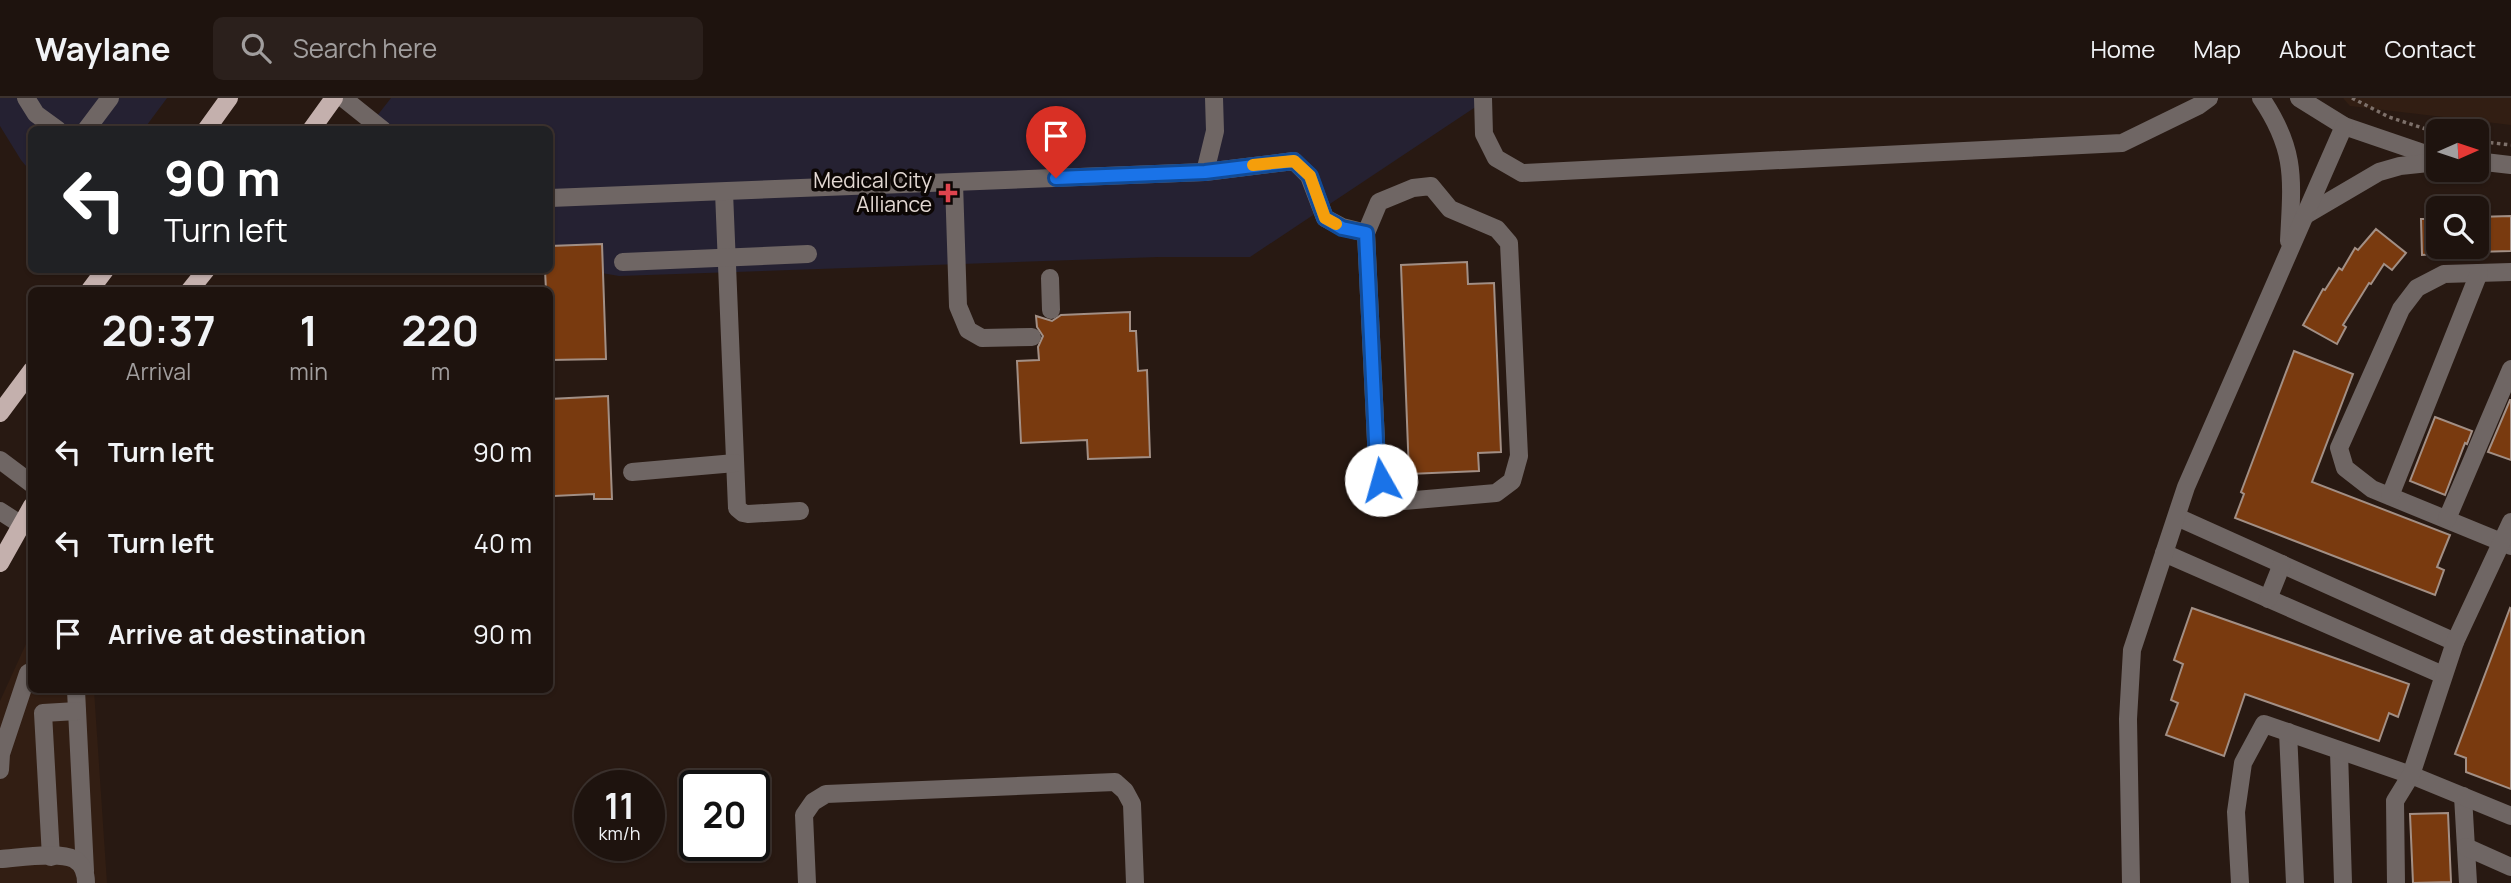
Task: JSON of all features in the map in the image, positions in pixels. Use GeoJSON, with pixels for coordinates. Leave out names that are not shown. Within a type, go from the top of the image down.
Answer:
{"type":"FeatureCollection","features":[{"type":"Feature","properties":{"kind":"main road"},"geometry":{"type":"LineString","coordinates":[[209,126],[229,98]]}},
{"type":"Feature","properties":{"kind":"main road"},"geometry":{"type":"LineString","coordinates":[[314,126],[334,98]]}},
{"type":"Feature","properties":{"kind":"main road"},"geometry":{"type":"LineString","coordinates":[[192,287],[204,273]]}},
{"type":"Feature","properties":{"kind":"main road"},"geometry":{"type":"LineString","coordinates":[[0,413],[28,375]]}},
{"type":"Feature","properties":{"kind":"main road"},"geometry":{"type":"LineString","coordinates":[[0,563],[28,512]]}},
{"type":"Feature","properties":{"kind":"street"},"geometry":{"type":"LineString","coordinates":[[26,98],[36,114],[52,126]]}},
{"type":"Feature","properties":{"kind":"street"},"geometry":{"type":"LineString","coordinates":[[89,126],[110,98]]}},
{"type":"Feature","properties":{"kind":"street"},"geometry":{"type":"LineString","coordinates":[[343,98],[378,126]]}},
{"type":"Feature","properties":{"kind":"street"},"geometry":{"type":"LineString","coordinates":[[1205,172],[1215,131],[1214,98]]}},
{"type":"Feature","properties":{"kind":"street"},"geometry":{"type":"LineString","coordinates":[[1483,98],[1484,134],[1496,159],[1522,173],[2122,143],[2209,98]]}},
{"type":"Feature","properties":{"kind":"street"},"geometry":{"type":"LineString","coordinates":[[2262,98],[2279,124],[2292,176],[2288,252]]}},
{"type":"Feature","properties":{"kind":"street"},"geometry":{"type":"LineString","coordinates":[[2299,98],[2344,126],[2426,154]]}},
{"type":"Feature","properties":{"kind":"street"},"geometry":{"type":"LineString","coordinates":[[2131,883],[2128,719],[2132,650],[2186,487],[2344,126]]}},
{"type":"Feature","properties":{"kind":"street"},"geometry":{"type":"LineString","coordinates":[[553,198],[1205,172],[1294,161],[1310,176],[1325,218],[1342,228],[1366,233]]}},
{"type":"Feature","properties":{"kind":"street"},"geometry":{"type":"LineString","coordinates":[[2489,162],[2511,164]]}},
{"type":"Feature","properties":{"kind":"street"},"geometry":{"type":"LineString","coordinates":[[2304,216],[2379,172],[2426,163]]}},
{"type":"Feature","properties":{"kind":"street"},"geometry":{"type":"LineString","coordinates":[[954,183],[958,306],[968,330],[982,338],[1032,337]]}},
{"type":"Feature","properties":{"kind":"street"},"geometry":{"type":"LineString","coordinates":[[1431,186],[1450,209],[1497,229],[1509,243],[1519,456],[1512,481],[1496,493],[1404,501],[1391,495],[1381,480],[1377,462],[1366,233],[1379,202],[1413,188],[1431,186]]}},
{"type":"Feature","properties":{"kind":"street"},"geometry":{"type":"LineString","coordinates":[[724,192],[737,508],[743,513],[800,511]]}},
{"type":"Feature","properties":{"kind":"street"},"geometry":{"type":"LineString","coordinates":[[623,262],[807,254]]}},
{"type":"Feature","properties":{"kind":"street"},"geometry":{"type":"LineString","coordinates":[[2506,544],[2372,489],[2346,468],[2339,448],[2401,309],[2417,288],[2444,274],[2511,272]]}},
{"type":"Feature","properties":{"kind":"street"},"geometry":{"type":"LineString","coordinates":[[2390,496],[2479,273]]}},
{"type":"Feature","properties":{"kind":"street"},"geometry":{"type":"LineString","coordinates":[[1049,278],[1051,310]]}},
{"type":"Feature","properties":{"kind":"street"},"geometry":{"type":"LineString","coordinates":[[2446,519],[2511,369]]}},
{"type":"Feature","properties":{"kind":"street"},"geometry":{"type":"LineString","coordinates":[[0,460],[28,481]]}},
{"type":"Feature","properties":{"kind":"street"},"geometry":{"type":"LineString","coordinates":[[632,471],[735,463]]}},
{"type":"Feature","properties":{"kind":"street"},"geometry":{"type":"LineString","coordinates":[[0,511],[20,524]]}},
{"type":"Feature","properties":{"kind":"street"},"geometry":{"type":"LineString","coordinates":[[2177,517],[2455,642]]}},
{"type":"Feature","properties":{"kind":"street"},"geometry":{"type":"LineString","coordinates":[[2396,883],[2395,801],[2411,775],[2455,642],[2506,544],[2511,522]]}},
{"type":"Feature","properties":{"kind":"street"},"geometry":{"type":"LineString","coordinates":[[2164,553],[2443,675]]}},
{"type":"Feature","properties":{"kind":"street"},"geometry":{"type":"LineString","coordinates":[[2268,598],[2282,564]]}},
{"type":"Feature","properties":{"kind":"street"},"geometry":{"type":"LineString","coordinates":[[0,770],[1,754],[28,676]]}},
{"type":"Feature","properties":{"kind":"street"},"geometry":{"type":"LineString","coordinates":[[76,693],[86,877]]}},
{"type":"Feature","properties":{"kind":"street"},"geometry":{"type":"LineString","coordinates":[[51,857],[43,713],[77,711]]}},
{"type":"Feature","properties":{"kind":"street"},"geometry":{"type":"LineString","coordinates":[[2240,883],[2236,812],[2244,763],[2264,724],[2411,775],[2511,816]]}},
{"type":"Feature","properties":{"kind":"street"},"geometry":{"type":"LineString","coordinates":[[2288,732],[2295,883]]}},
{"type":"Feature","properties":{"kind":"street"},"geometry":{"type":"LineString","coordinates":[[2339,751],[2343,883]]}},
{"type":"Feature","properties":{"kind":"street"},"geometry":{"type":"LineString","coordinates":[[807,883],[804,815],[813,803],[826,794],[1115,782],[1125,791],[1132,804],[1135,883]]}},
{"type":"Feature","properties":{"kind":"street"},"geometry":{"type":"LineString","coordinates":[[2463,796],[2468,883]]}},
{"type":"Feature","properties":{"kind":"street"},"geometry":{"type":"LineString","coordinates":[[2466,847],[2511,867]]}},
{"type":"Feature","properties":{"kind":"street"},"geometry":{"type":"LineString","coordinates":[[0,859],[74,859],[86,877]]}},
{"type":"Feature","properties":{"kind":"path"},"geometry":{"type":"LineString","coordinates":[[2352,98],[2389,117],[2426,129]]}},
{"type":"Feature","properties":{"kind":"path"},"geometry":{"type":"LineString","coordinates":[[2489,142],[2511,145]]}},
{"type":"Feature","properties":{"kind":"shaded area"},"geometry":{"type":"Polygon","coordinates":[[[0,98],[167,98],[146,126],[28,126],[28,168],[0,126],[0,98]]]}},
{"type":"Feature","properties":{"kind":"shaded area","name":"Medical City Alliance"},"geometry":{"type":"Polygon","coordinates":[[[391,98],[1489,98],[1250,257],[1158,257],[619,276],[553,265],[553,126],[369,126],[391,98]]]}},
{"type":"Feature","properties":{"kind":"shaded area"},"geometry":{"type":"Polygon","coordinates":[[[2343,98],[2511,98],[2511,125],[2489,122],[2489,119],[2460,119],[2350,106],[2343,98]]]}},
{"type":"Feature","properties":{"kind":"shaded area"},"geometry":{"type":"Polygon","coordinates":[[[28,640],[28,693],[94,693],[107,883],[0,883],[0,701],[28,640]]]}},
{"type":"Feature","properties":{"kind":"building"},"geometry":{"type":"Polygon","coordinates":[[[2511,216],[2511,251],[2489,252],[2489,217],[2511,216]]]}},
{"type":"Feature","properties":{"kind":"building"},"geometry":{"type":"Polygon","coordinates":[[[2421,219],[2426,219],[2426,255],[2422,255],[2421,219]]]}},
{"type":"Feature","properties":{"kind":"building"},"geometry":{"type":"Polygon","coordinates":[[[2376,229],[2406,253],[2392,270],[2384,264],[2371,284],[2369,283],[2343,325],[2346,327],[2337,344],[2303,325],[2323,289],[2325,290],[2339,268],[2342,270],[2355,248],[2358,250],[2376,229]]]}},
{"type":"Feature","properties":{"kind":"building"},"geometry":{"type":"Polygon","coordinates":[[[602,244],[606,359],[553,360],[553,287],[546,287],[545,273],[553,273],[553,246],[602,244]]]}},
{"type":"Feature","properties":{"kind":"building"},"geometry":{"type":"Polygon","coordinates":[[[1467,262],[1468,284],[1494,283],[1501,452],[1478,453],[1479,471],[1409,474],[1401,265],[1467,262]]]}},
{"type":"Feature","properties":{"kind":"building"},"geometry":{"type":"Polygon","coordinates":[[[1130,312],[1130,331],[1136,331],[1138,371],[1147,370],[1150,457],[1088,459],[1087,440],[1021,443],[1017,361],[1039,360],[1038,347],[1043,336],[1037,327],[1036,316],[1052,321],[1061,315],[1130,312]]]}},
{"type":"Feature","properties":{"kind":"building"},"geometry":{"type":"Polygon","coordinates":[[[2294,351],[2353,374],[2312,482],[2450,535],[2437,567],[2444,570],[2435,595],[2235,518],[2244,494],[2241,492],[2294,351]]]}},
{"type":"Feature","properties":{"kind":"building"},"geometry":{"type":"Polygon","coordinates":[[[608,396],[612,499],[594,499],[594,494],[554,496],[553,399],[608,396]]]}},
{"type":"Feature","properties":{"kind":"building"},"geometry":{"type":"Polygon","coordinates":[[[2511,400],[2511,460],[2488,452],[2511,400]]]}},
{"type":"Feature","properties":{"kind":"building"},"geometry":{"type":"Polygon","coordinates":[[[2435,417],[2472,431],[2445,495],[2410,481],[2435,417]]]}},
{"type":"Feature","properties":{"kind":"building"},"geometry":{"type":"Polygon","coordinates":[[[2192,608],[2409,684],[2398,717],[2389,713],[2379,741],[2245,694],[2224,756],[2166,735],[2178,703],[2171,700],[2183,664],[2174,660],[2192,608]]]}},
{"type":"Feature","properties":{"kind":"building"},"geometry":{"type":"Polygon","coordinates":[[[2510,608],[2511,789],[2466,772],[2466,758],[2455,754],[2510,608]]]}},
{"type":"Feature","properties":{"kind":"building"},"geometry":{"type":"Polygon","coordinates":[[[2448,813],[2451,882],[2413,883],[2410,814],[2448,813]]]}},
{"type":"Feature","properties":{"kind":"slow traffic"},"geometry":{"type":"LineString","coordinates":[[1253,165],[1294,161],[1310,176],[1325,218],[1336,224]]}},
{"type":"Feature","properties":{"kind":"place","name":"Medical City Alliance"},"geometry":{"type":"Point","coordinates":[948,193]}},
{"type":"Feature","properties":{"kind":"route"},"geometry":{"type":"LineString","coordinates":[[1056,178],[1205,172],[1294,161],[1310,176],[1325,218],[1342,228],[1366,233],[1377,462],[1381,480]]}}]}
